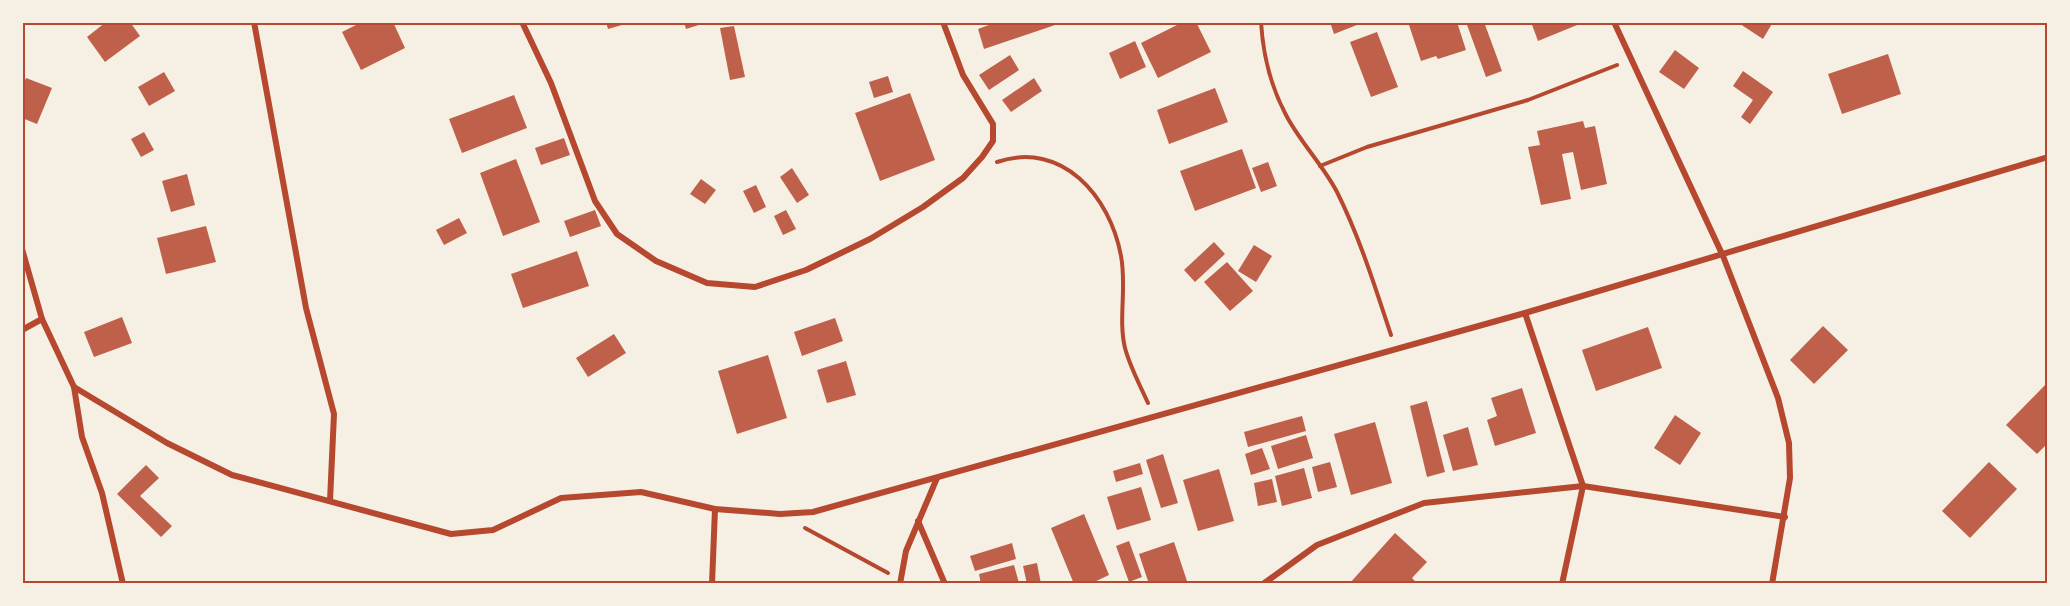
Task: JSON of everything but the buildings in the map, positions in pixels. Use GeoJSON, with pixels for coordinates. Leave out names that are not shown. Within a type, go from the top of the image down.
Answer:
{"type":"FeatureCollection","features":[{"type":"Feature","properties":{"kind":"street"},"geometry":{"type":"LineString","coordinates":[[254,22],[306,308],[334,414],[330,501]]}},
{"type":"Feature","properties":{"kind":"street"},"geometry":{"type":"LineString","coordinates":[[522,22],[551,83],[595,201],[617,234],[656,261],[707,284],[755,287],[806,270],[870,239],[963,178],[982,157],[993,141],[993,124],[963,75],[943,22]]}},
{"type":"Feature","properties":{"kind":"street"},"geometry":{"type":"LineString","coordinates":[[1614,22],[1633,58],[1723,256],[1778,398],[1789,443],[1790,478],[1772,584]]}},
{"type":"Feature","properties":{"kind":"street"},"geometry":{"type":"LineString","coordinates":[[74,387],[167,443],[232,475],[450,534],[493,530],[561,498],[641,492],[715,509],[780,514],[813,512],[1525,313],[2047,158]]}},
{"type":"Feature","properties":{"kind":"street"},"geometry":{"type":"LineString","coordinates":[[22,249],[42,319],[74,387],[82,437],[102,493],[123,584]]}},
{"type":"Feature","properties":{"kind":"street"},"geometry":{"type":"LineString","coordinates":[[1525,313],[1583,486],[1562,584]]}},
{"type":"Feature","properties":{"kind":"street"},"geometry":{"type":"LineString","coordinates":[[22,330],[42,319]]}},
{"type":"Feature","properties":{"kind":"street"},"geometry":{"type":"LineString","coordinates":[[900,581],[906,551],[917,520],[938,478]]}},
{"type":"Feature","properties":{"kind":"street"},"geometry":{"type":"LineString","coordinates":[[1263,584],[1317,545],[1424,503],[1583,486],[1785,517]]}},
{"type":"Feature","properties":{"kind":"street"},"geometry":{"type":"LineString","coordinates":[[712,584],[715,509]]}},
{"type":"Feature","properties":{"kind":"street"},"geometry":{"type":"LineString","coordinates":[[917,520],[945,584]]}},
{"type":"Feature","properties":{"kind":"path"},"geometry":{"type":"LineString","coordinates":[[1261,22],[1262,43],[1271,82],[1286,116],[1336,191],[1352,228],[1396,350]]}},
{"type":"Feature","properties":{"kind":"path"},"geometry":{"type":"LineString","coordinates":[[1320,166],[1367,147],[1528,100],[1633,58]]}},
{"type":"Feature","properties":{"kind":"path"},"geometry":{"type":"LineString","coordinates":[[991,164],[1014,156],[1050,159],[1082,182],[1098,200],[1113,229],[1121,256],[1125,347],[1155,417]]}},
{"type":"Feature","properties":{"kind":"path"},"geometry":{"type":"LineString","coordinates":[[780,514],[900,581]]}}]}
